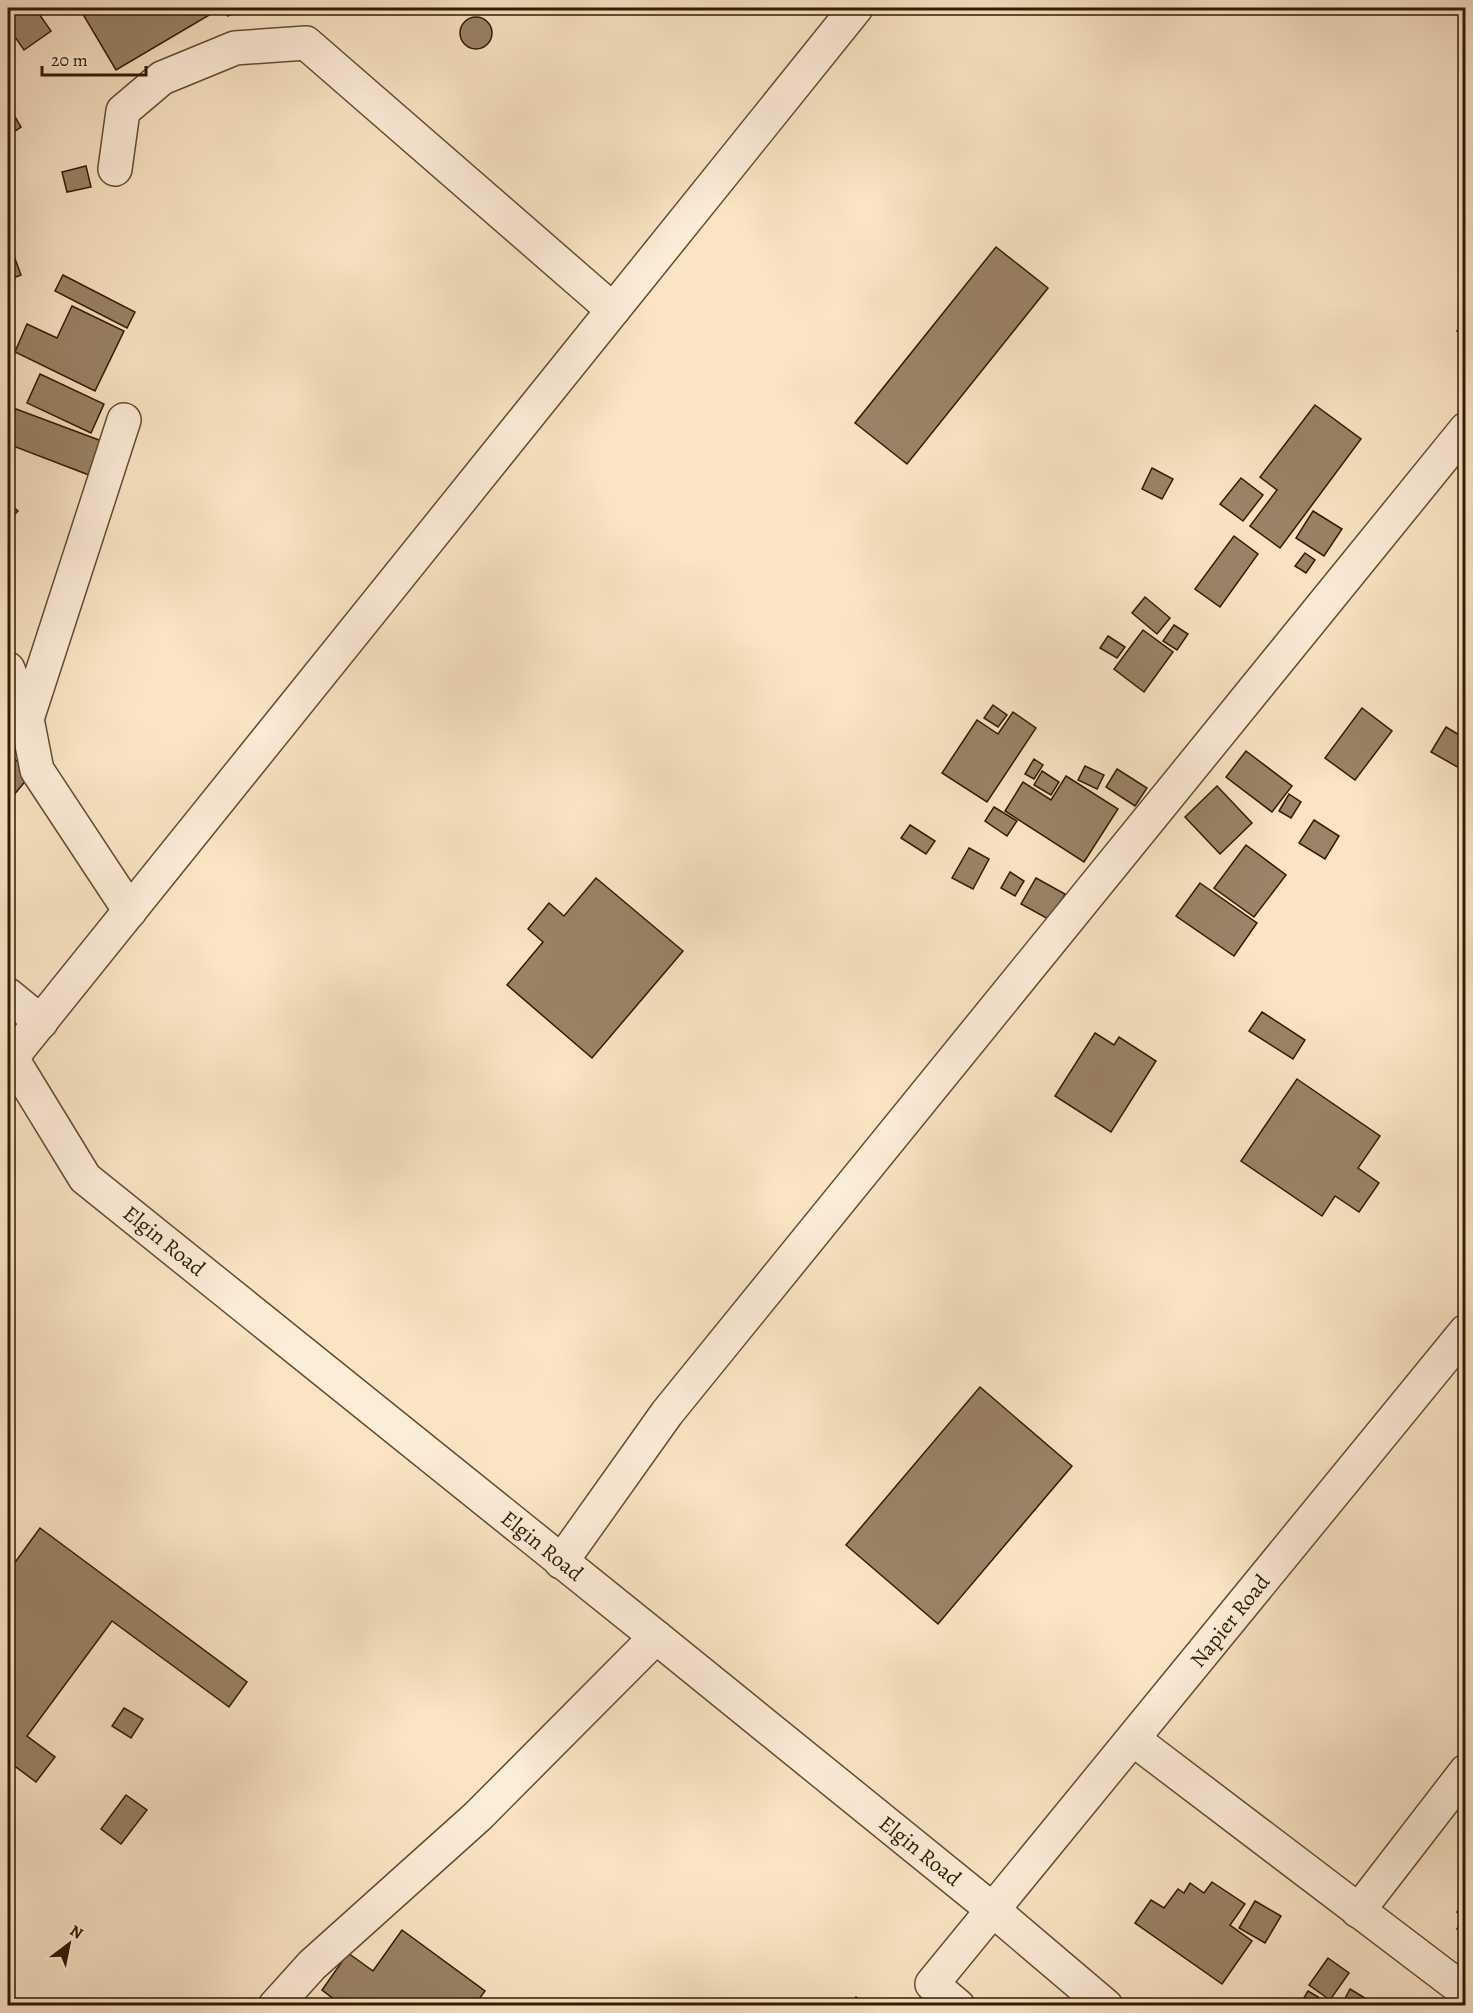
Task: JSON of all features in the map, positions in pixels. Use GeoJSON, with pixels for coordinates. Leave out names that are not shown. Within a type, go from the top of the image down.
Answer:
{"type":"FeatureCollection","features":[{"type":"Feature","properties":{"kind":"street"},"geometry":{"type":"LineString","coordinates":[[9,1060],[856,8]]}},
{"type":"Feature","properties":{"kind":"street"},"geometry":{"type":"LineString","coordinates":[[115,169],[123,111],[162,78],[235,48],[306,43],[613,310]]}},
{"type":"Feature","properties":{"kind":"street"},"geometry":{"type":"LineString","coordinates":[[27,719],[124,420]]}},
{"type":"Feature","properties":{"kind":"street"},"geometry":{"type":"LineString","coordinates":[[561,1562],[667,1413],[1466,429]]}},
{"type":"Feature","properties":{"kind":"street"},"geometry":{"type":"LineString","coordinates":[[8,669],[27,719],[37,770],[130,910]]}},
{"type":"Feature","properties":{"kind":"street"},"geometry":{"type":"LineString","coordinates":[[8,995],[41,1022]]}},
{"type":"Feature","properties":{"kind":"street","name":"Elgin Road"},"geometry":{"type":"LineString","coordinates":[[9,1060],[85,1178],[993,1910],[1106,2006]]}},
{"type":"Feature","properties":{"kind":"street","name":"Napier Road"},"geometry":{"type":"LineString","coordinates":[[926,1995],[1466,1331]]}},
{"type":"Feature","properties":{"kind":"street"},"geometry":{"type":"LineString","coordinates":[[275,2006],[312,1965],[478,1816],[656,1637]]}},
{"type":"Feature","properties":{"kind":"street"},"geometry":{"type":"LineString","coordinates":[[1133,1739],[1466,1992]]}},
{"type":"Feature","properties":{"kind":"street"},"geometry":{"type":"LineString","coordinates":[[1358,1911],[1466,1771]]}},
{"type":"Feature","properties":{"kind":"street"},"geometry":{"type":"LineString","coordinates":[[926,1995],[958,2006]]}},
{"type":"Feature","properties":{"kind":"building"},"geometry":{"type":"Polygon","coordinates":[[[8,8],[35,8],[51,31],[24,50],[8,27],[8,8]]]}},
{"type":"Feature","properties":{"kind":"building"},"geometry":{"type":"Polygon","coordinates":[[[98,8],[214,8],[216,11],[116,70],[84,16],[98,8]]]}},
{"type":"Feature","properties":{"kind":"building"},"geometry":{"type":"Polygon","coordinates":[[[223,8],[243,8],[228,16],[223,8]]]}},
{"type":"Feature","properties":{"kind":"building"},"geometry":{"type":"Polygon","coordinates":[[[476,17],[487,22],[492,33],[487,44],[476,49],[465,44],[460,33],[465,22],[476,17]]]}},
{"type":"Feature","properties":{"kind":"building"},"geometry":{"type":"Polygon","coordinates":[[[8,105],[21,127],[8,136],[8,105]]]}},
{"type":"Feature","properties":{"kind":"building"},"geometry":{"type":"Polygon","coordinates":[[[86,166],[91,187],[67,192],[62,172],[86,166]]]}},
{"type":"Feature","properties":{"kind":"building"},"geometry":{"type":"Polygon","coordinates":[[[996,247],[1048,288],[907,464],[855,423],[996,247]]]}},
{"type":"Feature","properties":{"kind":"building"},"geometry":{"type":"Polygon","coordinates":[[[14,256],[21,275],[8,280],[8,258],[14,256]]]}},
{"type":"Feature","properties":{"kind":"building"},"geometry":{"type":"Polygon","coordinates":[[[63,275],[135,312],[127,328],[55,291],[63,275]]]}},
{"type":"Feature","properties":{"kind":"building"},"geometry":{"type":"Polygon","coordinates":[[[72,306],[124,331],[95,391],[15,352],[27,324],[57,338],[72,306]]]}},
{"type":"Feature","properties":{"kind":"building"},"geometry":{"type":"Polygon","coordinates":[[[1466,320],[1466,337],[1457,331],[1466,320]]]}},
{"type":"Feature","properties":{"kind":"building"},"geometry":{"type":"Polygon","coordinates":[[[40,374],[104,404],[91,433],[27,403],[40,374]]]}},
{"type":"Feature","properties":{"kind":"building"},"geometry":{"type":"Polygon","coordinates":[[[1315,405],[1361,439],[1280,548],[1250,526],[1277,490],[1260,477],[1315,405]]]}},
{"type":"Feature","properties":{"kind":"building"},"geometry":{"type":"Polygon","coordinates":[[[8,406],[107,443],[94,477],[8,444],[8,406]]]}},
{"type":"Feature","properties":{"kind":"building"},"geometry":{"type":"Polygon","coordinates":[[[1152,468],[1173,479],[1162,499],[1142,489],[1152,468]]]}},
{"type":"Feature","properties":{"kind":"building"},"geometry":{"type":"Polygon","coordinates":[[[1241,478],[1263,495],[1243,521],[1220,504],[1241,478]]]}},
{"type":"Feature","properties":{"kind":"building"},"geometry":{"type":"Polygon","coordinates":[[[8,502],[18,511],[8,521],[8,502]]]}},
{"type":"Feature","properties":{"kind":"building"},"geometry":{"type":"Polygon","coordinates":[[[1313,511],[1342,529],[1324,556],[1296,538],[1313,511]]]}},
{"type":"Feature","properties":{"kind":"building"},"geometry":{"type":"Polygon","coordinates":[[[1234,536],[1258,554],[1220,607],[1195,589],[1234,536]]]}},
{"type":"Feature","properties":{"kind":"building"},"geometry":{"type":"Polygon","coordinates":[[[1305,553],[1315,560],[1306,573],[1295,566],[1305,553]]]}},
{"type":"Feature","properties":{"kind":"building"},"geometry":{"type":"Polygon","coordinates":[[[1145,597],[1170,618],[1157,634],[1132,613],[1145,597]]]}},
{"type":"Feature","properties":{"kind":"building"},"geometry":{"type":"Polygon","coordinates":[[[1174,625],[1188,634],[1177,650],[1163,641],[1174,625]]]}},
{"type":"Feature","properties":{"kind":"building"},"geometry":{"type":"Polygon","coordinates":[[[1143,630],[1173,652],[1144,692],[1114,669],[1143,630]]]}},
{"type":"Feature","properties":{"kind":"building"},"geometry":{"type":"Polygon","coordinates":[[[1108,636],[1125,647],[1117,658],[1100,648],[1108,636]]]}},
{"type":"Feature","properties":{"kind":"building"},"geometry":{"type":"Polygon","coordinates":[[[993,705],[1007,715],[998,727],[984,718],[993,705]]]}},
{"type":"Feature","properties":{"kind":"building"},"geometry":{"type":"Polygon","coordinates":[[[1362,708],[1392,731],[1355,780],[1325,758],[1362,708]]]}},
{"type":"Feature","properties":{"kind":"building"},"geometry":{"type":"Polygon","coordinates":[[[1013,712],[1036,728],[987,802],[942,773],[977,720],[998,734],[1013,712]]]}},
{"type":"Feature","properties":{"kind":"building"},"geometry":{"type":"Polygon","coordinates":[[[1446,727],[1466,739],[1466,760],[1461,769],[1431,752],[1446,727]]]}},
{"type":"Feature","properties":{"kind":"building"},"geometry":{"type":"Polygon","coordinates":[[[1246,751],[1292,786],[1272,812],[1226,777],[1246,751]]]}},
{"type":"Feature","properties":{"kind":"building"},"geometry":{"type":"Polygon","coordinates":[[[11,756],[32,773],[9,801],[8,760],[11,756]]]}},
{"type":"Feature","properties":{"kind":"building"},"geometry":{"type":"Polygon","coordinates":[[[1034,759],[1043,765],[1034,779],[1025,774],[1034,759]]]}},
{"type":"Feature","properties":{"kind":"building"},"geometry":{"type":"Polygon","coordinates":[[[1085,766],[1104,775],[1097,789],[1078,780],[1085,766]]]}},
{"type":"Feature","properties":{"kind":"building"},"geometry":{"type":"Polygon","coordinates":[[[1117,769],[1147,788],[1135,806],[1106,787],[1117,769]]]}},
{"type":"Feature","properties":{"kind":"building"},"geometry":{"type":"Polygon","coordinates":[[[1042,771],[1059,782],[1051,795],[1034,785],[1042,771]]]}},
{"type":"Feature","properties":{"kind":"building"},"geometry":{"type":"Polygon","coordinates":[[[1066,776],[1118,809],[1084,862],[1005,811],[1023,782],[1051,800],[1066,776]]]}},
{"type":"Feature","properties":{"kind":"building"},"geometry":{"type":"Polygon","coordinates":[[[1217,786],[1252,823],[1220,854],[1185,817],[1217,786]]]}},
{"type":"Feature","properties":{"kind":"building"},"geometry":{"type":"Polygon","coordinates":[[[1289,794],[1301,802],[1291,818],[1279,811],[1289,794]]]}},
{"type":"Feature","properties":{"kind":"building"},"geometry":{"type":"Polygon","coordinates":[[[994,807],[1017,821],[1007,836],[985,821],[994,807]]]}},
{"type":"Feature","properties":{"kind":"building"},"geometry":{"type":"Polygon","coordinates":[[[1314,820],[1339,836],[1325,859],[1299,843],[1314,820]]]}},
{"type":"Feature","properties":{"kind":"building"},"geometry":{"type":"Polygon","coordinates":[[[910,825],[935,841],[926,854],[901,838],[910,825]]]}},
{"type":"Feature","properties":{"kind":"building"},"geometry":{"type":"Polygon","coordinates":[[[1246,845],[1286,875],[1254,917],[1214,888],[1246,845]]]}},
{"type":"Feature","properties":{"kind":"building"},"geometry":{"type":"Polygon","coordinates":[[[969,848],[989,859],[973,889],[952,878],[969,848]]]}},
{"type":"Feature","properties":{"kind":"building"},"geometry":{"type":"Polygon","coordinates":[[[1010,872],[1024,881],[1015,896],[1001,888],[1010,872]]]}},
{"type":"Feature","properties":{"kind":"building"},"geometry":{"type":"Polygon","coordinates":[[[596,878],[683,951],[592,1058],[507,985],[543,942],[528,929],[549,903],[564,916],[596,878]]]}},
{"type":"Feature","properties":{"kind":"building"},"geometry":{"type":"Polygon","coordinates":[[[1036,878],[1065,894],[1050,920],[1021,904],[1036,878]]]}},
{"type":"Feature","properties":{"kind":"building"},"geometry":{"type":"Polygon","coordinates":[[[1200,883],[1257,923],[1234,956],[1176,916],[1200,883]]]}},
{"type":"Feature","properties":{"kind":"building"},"geometry":{"type":"Polygon","coordinates":[[[1262,1012],[1305,1040],[1293,1059],[1249,1031],[1262,1012]]]}},
{"type":"Feature","properties":{"kind":"building"},"geometry":{"type":"Polygon","coordinates":[[[1095,1033],[1114,1045],[1119,1037],[1156,1061],[1111,1132],[1055,1096],[1095,1033]]]}},
{"type":"Feature","properties":{"kind":"building"},"geometry":{"type":"Polygon","coordinates":[[[1297,1079],[1380,1136],[1358,1168],[1379,1183],[1359,1212],[1335,1196],[1322,1216],[1241,1161],[1297,1079]]]}},
{"type":"Feature","properties":{"kind":"building"},"geometry":{"type":"Polygon","coordinates":[[[980,1387],[1072,1466],[938,1624],[846,1545],[980,1387]]]}},
{"type":"Feature","properties":{"kind":"building"},"geometry":{"type":"Polygon","coordinates":[[[40,1528],[247,1682],[229,1707],[112,1621],[27,1736],[55,1757],[36,1782],[8,1761],[8,1572],[40,1528]]]}},
{"type":"Feature","properties":{"kind":"building"},"geometry":{"type":"Polygon","coordinates":[[[124,1708],[143,1719],[131,1738],[112,1726],[124,1708]]]}},
{"type":"Feature","properties":{"kind":"building"},"geometry":{"type":"Polygon","coordinates":[[[126,1795],[147,1810],[121,1844],[101,1829],[126,1795]]]}},
{"type":"Feature","properties":{"kind":"building"},"geometry":{"type":"Polygon","coordinates":[[[1212,1882],[1245,1904],[1230,1925],[1252,1941],[1222,1984],[1135,1923],[1151,1900],[1164,1908],[1178,1889],[1184,1893],[1190,1883],[1204,1893],[1212,1882]]]}},
{"type":"Feature","properties":{"kind":"building"},"geometry":{"type":"Polygon","coordinates":[[[1466,1900],[1466,1947],[1459,1942],[1464,1934],[1457,1929],[1465,1917],[1457,1912],[1466,1900]]]}},
{"type":"Feature","properties":{"kind":"building"},"geometry":{"type":"Polygon","coordinates":[[[1255,1901],[1281,1916],[1265,1943],[1239,1928],[1255,1901]]]}},
{"type":"Feature","properties":{"kind":"building"},"geometry":{"type":"Polygon","coordinates":[[[402,1930],[485,1991],[474,2006],[338,2006],[339,2003],[322,1990],[348,1953],[373,1971],[402,1930]]]}},
{"type":"Feature","properties":{"kind":"building"},"geometry":{"type":"Polygon","coordinates":[[[1328,1958],[1349,1973],[1330,2000],[1309,1985],[1328,1958]]]}},
{"type":"Feature","properties":{"kind":"building"},"geometry":{"type":"Polygon","coordinates":[[[1350,1989],[1378,2006],[1341,2006],[1350,1989]]]}},
{"type":"Feature","properties":{"kind":"building"},"geometry":{"type":"Polygon","coordinates":[[[1308,1991],[1333,2006],[1299,2006],[1308,1991]]]}},
{"type":"Feature","properties":{"kind":"building"},"geometry":{"type":"Polygon","coordinates":[[[856,1997],[868,2006],[850,2006],[856,1997]]]}}]}
